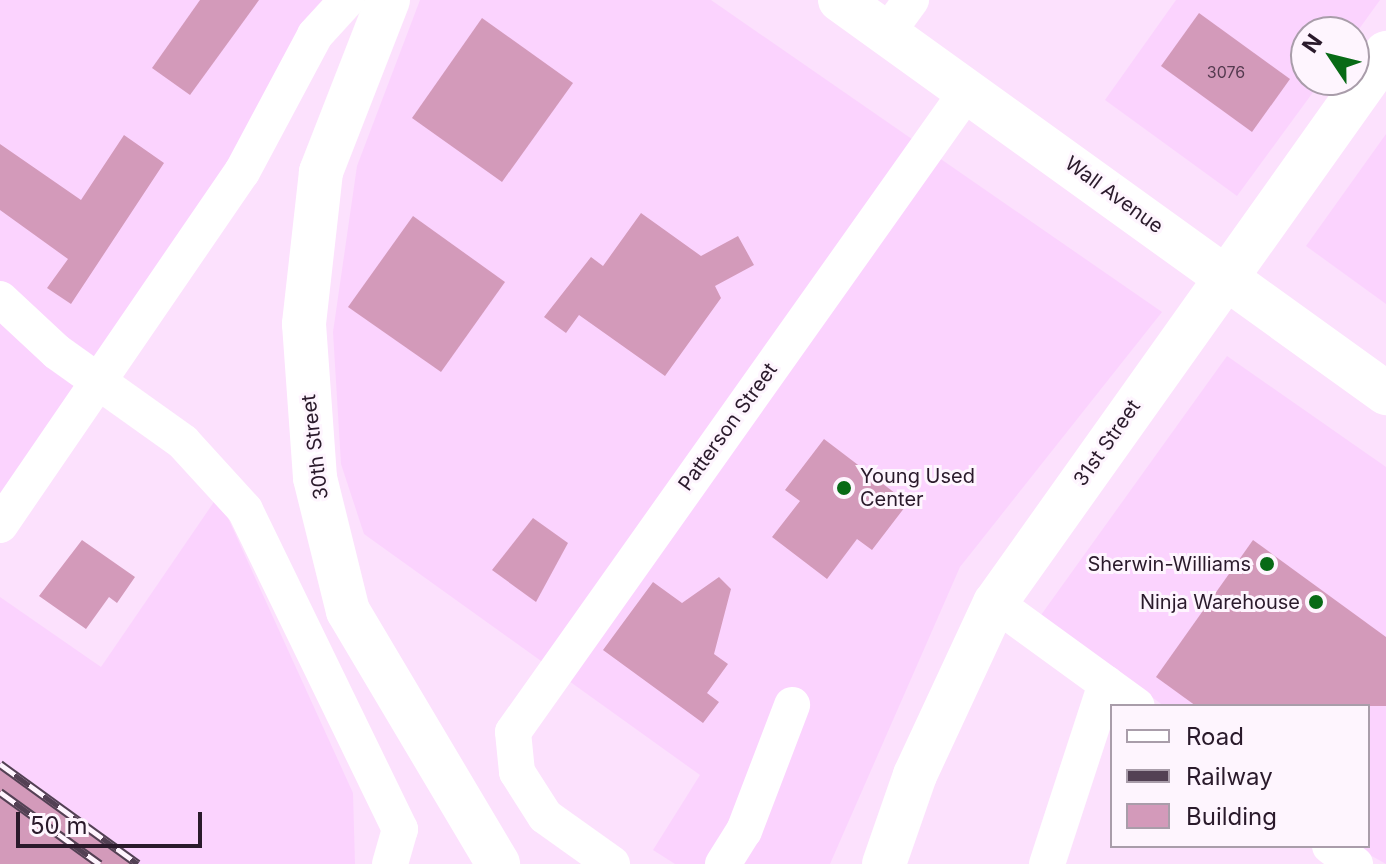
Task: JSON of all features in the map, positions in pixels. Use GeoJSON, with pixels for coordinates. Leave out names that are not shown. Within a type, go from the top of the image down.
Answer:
{"type":"FeatureCollection","features":[{"type":"Feature","properties":{"kind":"main road","name":"30th Street"},"geometry":{"type":"LineString","coordinates":[[388,0],[321,172],[304,324],[315,478],[348,611],[498,864]]}},
{"type":"Feature","properties":{"kind":"main road","name":"Wall Avenue"},"geometry":{"type":"LineString","coordinates":[[840,0],[899,17],[968,90],[1386,393]]}},
{"type":"Feature","properties":{"kind":"main road","name":"31st Street"},"geometry":{"type":"LineString","coordinates":[[884,864],[915,775],[995,603],[1225,274],[1386,53]]}},
{"type":"Feature","properties":{"kind":"street"},"geometry":{"type":"LineString","coordinates":[[0,525],[102,381],[242,172],[315,35],[347,0]]}},
{"type":"Feature","properties":{"kind":"street","name":"Patterson Street"},"geometry":{"type":"LineString","coordinates":[[612,864],[545,816],[517,772],[513,732],[968,90]]}},
{"type":"Feature","properties":{"kind":"street"},"geometry":{"type":"LineString","coordinates":[[0,299],[183,442],[245,510],[400,829],[390,864]]}},
{"type":"Feature","properties":{"kind":"street"},"geometry":{"type":"LineString","coordinates":[[995,603],[1134,704]]}},
{"type":"Feature","properties":{"kind":"street"},"geometry":{"type":"LineString","coordinates":[[1047,864],[1106,683]]}},
{"type":"Feature","properties":{"kind":"street"},"geometry":{"type":"LineString","coordinates":[[723,864],[744,831],[792,705]]}},
{"type":"Feature","properties":{"kind":"street"},"geometry":{"type":"LineString","coordinates":[[1333,848],[1355,864]]}},
{"type":"Feature","properties":{"kind":"shaded area"},"geometry":{"type":"Polygon","coordinates":[[[0,0],[339,0],[0,501],[0,0]]]}},
{"type":"Feature","properties":{"kind":"shaded area"},"geometry":{"type":"Polygon","coordinates":[[[420,0],[711,0],[1162,312],[960,567],[830,864],[675,864],[653,850],[700,775],[364,534],[341,464],[333,332],[357,166],[420,0]]]}},
{"type":"Feature","properties":{"kind":"shaded area"},"geometry":{"type":"Polygon","coordinates":[[[1176,0],[1380,0],[1368,16],[1290,16],[1290,96],[1310,96],[1237,196],[1105,100],[1176,0]]]}},
{"type":"Feature","properties":{"kind":"shaded area"},"geometry":{"type":"Polygon","coordinates":[[[1386,134],[1386,304],[1306,246],[1386,134]]]}},
{"type":"Feature","properties":{"kind":"shaded area"},"geometry":{"type":"Polygon","coordinates":[[[1227,356],[1386,467],[1386,864],[1358,848],[1370,848],[1370,704],[1161,704],[1041,615],[1227,356]]]}},
{"type":"Feature","properties":{"kind":"shaded area"},"geometry":{"type":"Polygon","coordinates":[[[218,496],[353,793],[355,864],[0,864],[0,597],[101,667],[218,496]]]}},
{"type":"Feature","properties":{"kind":"building"},"geometry":{"type":"Polygon","coordinates":[[[200,0],[259,0],[190,95],[152,68],[200,0]]]}},
{"type":"Feature","properties":{"kind":"building"},"geometry":{"type":"Polygon","coordinates":[[[1199,13],[1290,79],[1252,132],[1161,66],[1199,13]]]}},
{"type":"Feature","properties":{"kind":"building"},"geometry":{"type":"Polygon","coordinates":[[[482,18],[573,83],[502,182],[412,118],[482,18]]]}},
{"type":"Feature","properties":{"kind":"building"},"geometry":{"type":"Polygon","coordinates":[[[124,135],[164,163],[71,304],[47,288],[68,259],[0,210],[0,144],[81,200],[124,135]]]}},
{"type":"Feature","properties":{"kind":"building"},"geometry":{"type":"Polygon","coordinates":[[[641,213],[701,256],[738,236],[754,265],[715,286],[721,298],[665,376],[579,315],[566,333],[544,317],[591,257],[603,266],[641,213]]]}},
{"type":"Feature","properties":{"kind":"building"},"geometry":{"type":"Polygon","coordinates":[[[413,216],[505,282],[441,372],[348,307],[413,216]]]}},
{"type":"Feature","properties":{"kind":"building"},"geometry":{"type":"Polygon","coordinates":[[[824,439],[908,503],[872,550],[857,539],[827,579],[772,537],[800,501],[785,490],[824,439]]]}},
{"type":"Feature","properties":{"kind":"building"},"geometry":{"type":"Polygon","coordinates":[[[533,518],[568,543],[536,602],[492,570],[533,518]]]}},
{"type":"Feature","properties":{"kind":"building"},"geometry":{"type":"Polygon","coordinates":[[[82,540],[135,577],[117,603],[109,597],[86,629],[39,596],[82,540]]]}},
{"type":"Feature","properties":{"kind":"building"},"geometry":{"type":"Polygon","coordinates":[[[1253,540],[1386,637],[1386,706],[1193,704],[1156,677],[1253,540]]]}},
{"type":"Feature","properties":{"kind":"building"},"geometry":{"type":"Polygon","coordinates":[[[719,577],[731,589],[714,654],[728,664],[707,693],[719,702],[703,723],[603,650],[653,582],[682,603],[719,577]]]}},
{"type":"Feature","properties":{"kind":"building"},"geometry":{"type":"Polygon","coordinates":[[[0,766],[136,864],[0,864],[0,766]]]}},
{"type":"Feature","properties":{"kind":"railway"},"geometry":{"type":"LineString","coordinates":[[0,764],[138,864]]}},
{"type":"Feature","properties":{"kind":"railway"},"geometry":{"type":"LineString","coordinates":[[0,792],[100,864]]}},
{"type":"Feature","properties":{"kind":"place","name":"Young Used Center"},"geometry":{"type":"Point","coordinates":[844,488]}},
{"type":"Feature","properties":{"kind":"place","name":"Sherwin-Williams"},"geometry":{"type":"Point","coordinates":[1267,564]}},
{"type":"Feature","properties":{"kind":"place","name":"Ninja Warehouse"},"geometry":{"type":"Point","coordinates":[1316,602]}}]}
